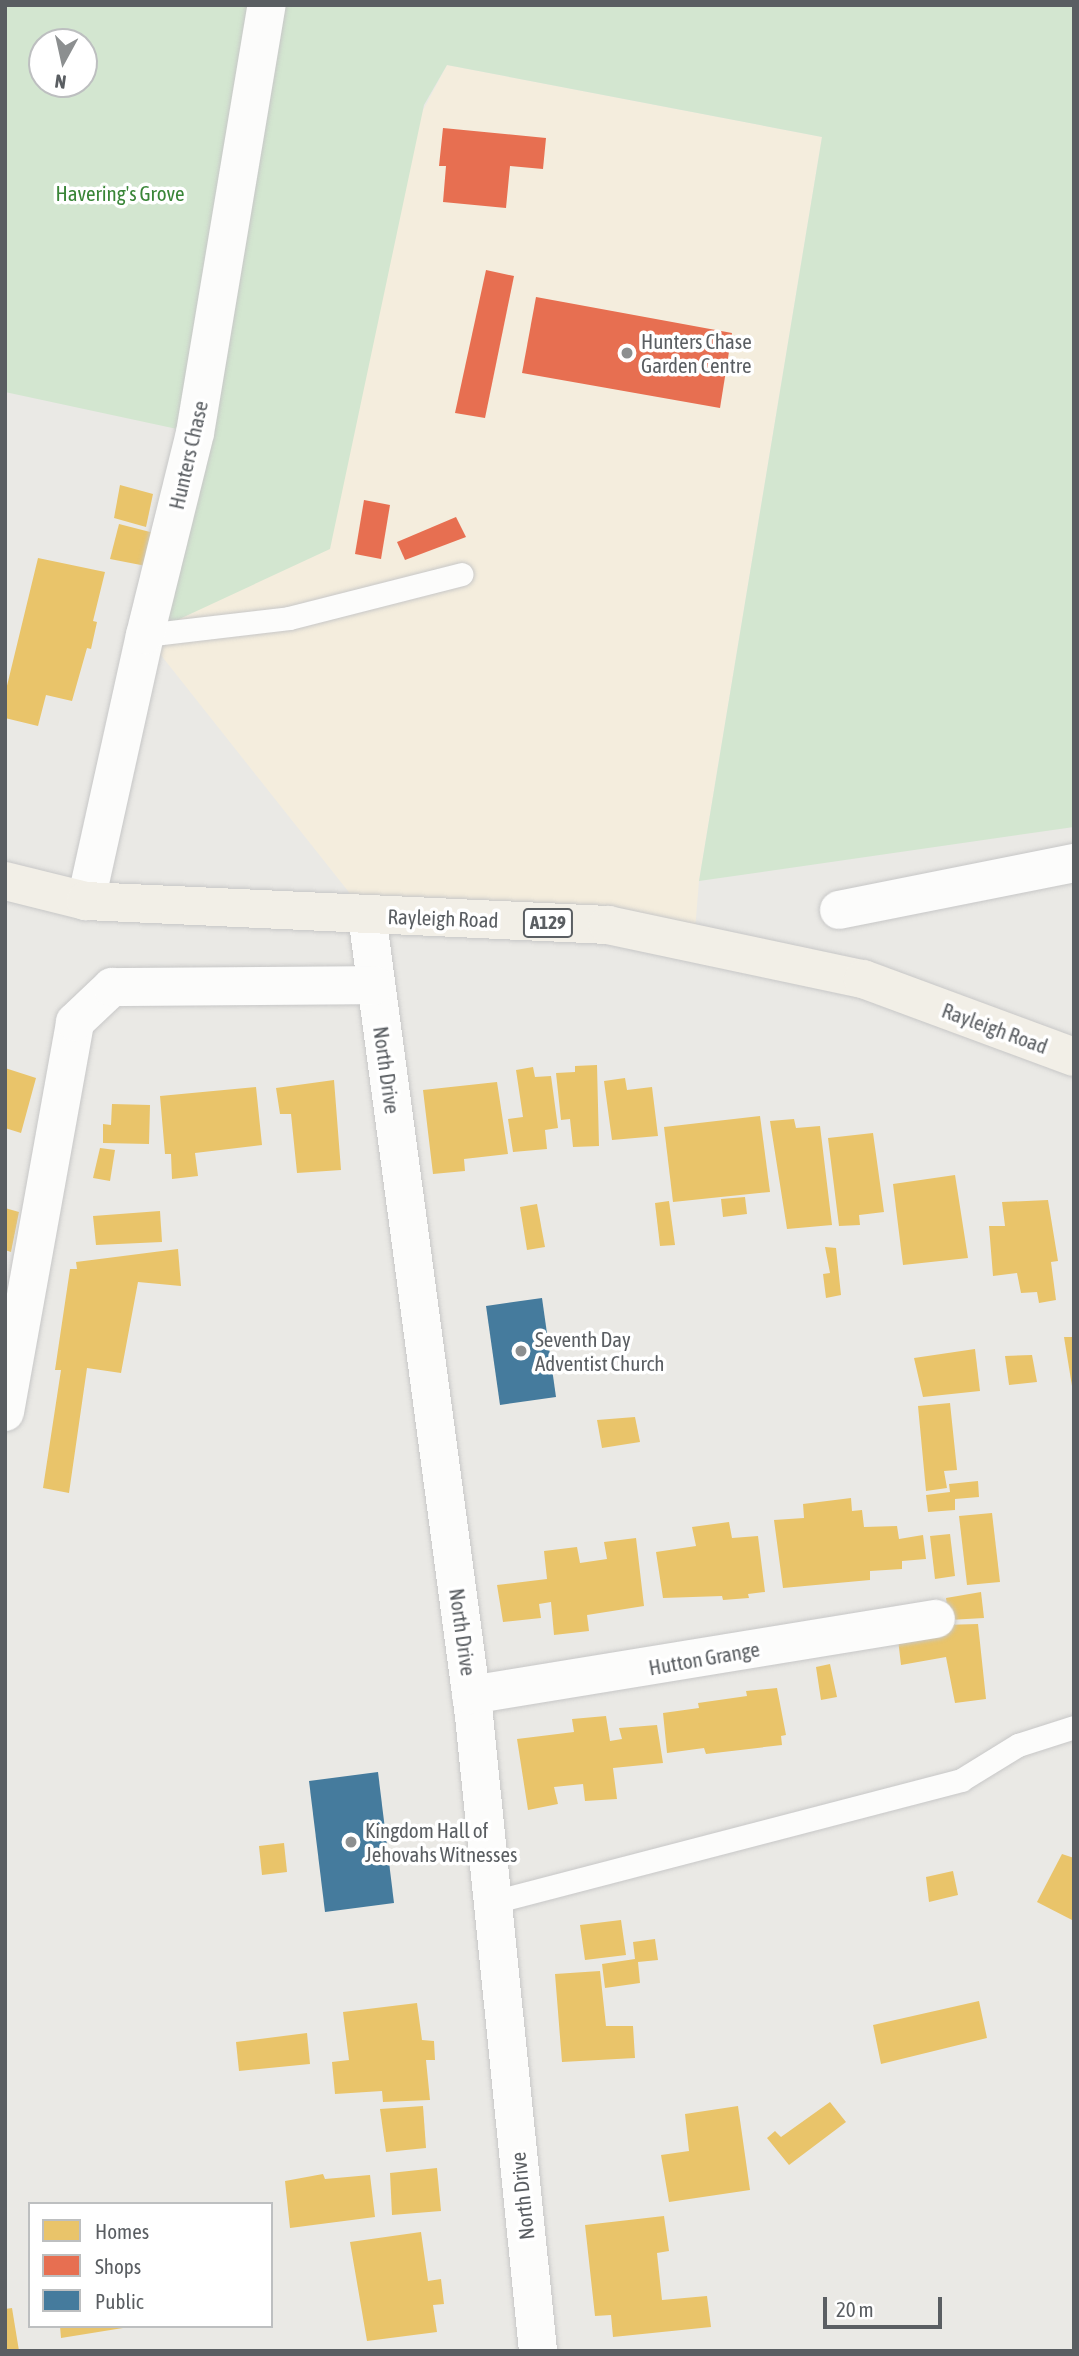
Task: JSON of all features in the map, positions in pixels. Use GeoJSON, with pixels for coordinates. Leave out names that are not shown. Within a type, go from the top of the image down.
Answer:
{"type":"FeatureCollection","features":[{"type":"Feature","properties":{"kind":"main road","name":"Rayleigh Road"},"geometry":{"type":"LineString","coordinates":[[5,881],[86,901],[608,925],[863,979],[1074,1057]]}},
{"type":"Feature","properties":{"kind":"street","name":"Hunters Chase"},"geometry":{"type":"LineString","coordinates":[[86,901],[145,635],[195,433],[267,5]]}},
{"type":"Feature","properties":{"kind":"street"},"geometry":{"type":"LineString","coordinates":[[839,910],[1074,863]]}},
{"type":"Feature","properties":{"kind":"street","name":"North Drive"},"geometry":{"type":"LineString","coordinates":[[367,915],[471,1695],[538,2351]]}},
{"type":"Feature","properties":{"kind":"street"},"geometry":{"type":"LineString","coordinates":[[5,1412],[75,1022],[112,987],[375,985]]}},
{"type":"Feature","properties":{"kind":"street","name":"Hutton Grange"},"geometry":{"type":"LineString","coordinates":[[471,1695],[936,1619]]}},
{"type":"Feature","properties":{"kind":"lane"},"geometry":{"type":"LineString","coordinates":[[145,635],[289,618],[461,574]]}},
{"type":"Feature","properties":{"kind":"lane"},"geometry":{"type":"LineString","coordinates":[[493,1902],[961,1780],[1018,1745],[1074,1727]]}},
{"type":"Feature","properties":{"kind":"shaded area"},"geometry":{"type":"Polygon","coordinates":[[[447,65],[822,137],[699,881],[694,943],[367,915],[145,635],[447,65]]]}},
{"type":"Feature","properties":{"kind":"green space","name":"Havering's Grove"},"geometry":{"type":"Polygon","coordinates":[[[5,5],[1074,5],[1074,827],[699,881],[822,137],[447,65],[424,105],[330,549],[145,635],[191,432],[5,392],[5,5]]]}},
{"type":"Feature","properties":{"kind":"building: Homes"},"geometry":{"type":"Polygon","coordinates":[[[120,485],[153,494],[146,527],[114,518],[120,485]]]}},
{"type":"Feature","properties":{"kind":"building: Homes"},"geometry":{"type":"Polygon","coordinates":[[[119,524],[154,533],[146,566],[110,559],[119,524]]]}},
{"type":"Feature","properties":{"kind":"building: Homes"},"geometry":{"type":"Polygon","coordinates":[[[38,558],[105,572],[93,621],[97,622],[91,649],[87,648],[72,701],[46,695],[38,726],[5,718],[5,694],[38,558]]]}},
{"type":"Feature","properties":{"kind":"building: Homes"},"geometry":{"type":"Polygon","coordinates":[[[597,1065],[599,1146],[573,1147],[570,1119],[561,1120],[556,1073],[575,1072],[575,1066],[597,1065]]]}},
{"type":"Feature","properties":{"kind":"building: Homes"},"geometry":{"type":"Polygon","coordinates":[[[533,1067],[535,1077],[551,1076],[558,1128],[545,1130],[547,1149],[513,1152],[508,1119],[523,1117],[516,1070],[533,1067]]]}},
{"type":"Feature","properties":{"kind":"building: Homes"},"geometry":{"type":"Polygon","coordinates":[[[5,1068],[36,1078],[21,1133],[5,1128],[5,1068]]]}},
{"type":"Feature","properties":{"kind":"building: Homes"},"geometry":{"type":"Polygon","coordinates":[[[625,1078],[627,1090],[652,1087],[658,1136],[612,1140],[604,1081],[625,1078]]]}},
{"type":"Feature","properties":{"kind":"building: Homes"},"geometry":{"type":"Polygon","coordinates":[[[334,1080],[341,1170],[297,1173],[291,1114],[280,1114],[276,1088],[334,1080]]]}},
{"type":"Feature","properties":{"kind":"building: Homes"},"geometry":{"type":"Polygon","coordinates":[[[497,1082],[508,1154],[464,1159],[465,1171],[433,1174],[423,1090],[497,1082]]]}},
{"type":"Feature","properties":{"kind":"building: Homes"},"geometry":{"type":"Polygon","coordinates":[[[256,1087],[262,1145],[195,1153],[198,1176],[172,1179],[171,1154],[165,1154],[160,1096],[256,1087]]]}},
{"type":"Feature","properties":{"kind":"building: Homes"},"geometry":{"type":"Polygon","coordinates":[[[112,1104],[150,1105],[149,1144],[103,1143],[103,1124],[111,1125],[112,1104]]]}},
{"type":"Feature","properties":{"kind":"building: Homes"},"geometry":{"type":"Polygon","coordinates":[[[760,1116],[770,1192],[673,1202],[664,1127],[760,1116]]]}},
{"type":"Feature","properties":{"kind":"building: Homes"},"geometry":{"type":"Polygon","coordinates":[[[794,1119],[796,1128],[820,1126],[832,1225],[787,1229],[770,1121],[794,1119]]]}},
{"type":"Feature","properties":{"kind":"building: Homes"},"geometry":{"type":"Polygon","coordinates":[[[873,1133],[884,1212],[859,1215],[860,1225],[839,1226],[828,1138],[873,1133]]]}},
{"type":"Feature","properties":{"kind":"building: Homes"},"geometry":{"type":"Polygon","coordinates":[[[100,1148],[115,1150],[110,1181],[93,1178],[100,1148]]]}},
{"type":"Feature","properties":{"kind":"building: Homes"},"geometry":{"type":"Polygon","coordinates":[[[955,1175],[968,1258],[903,1265],[893,1184],[955,1175]]]}},
{"type":"Feature","properties":{"kind":"building: Homes"},"geometry":{"type":"Polygon","coordinates":[[[745,1197],[747,1214],[723,1217],[721,1199],[745,1197]]]}},
{"type":"Feature","properties":{"kind":"building: Homes"},"geometry":{"type":"Polygon","coordinates":[[[1048,1200],[1058,1261],[1051,1262],[1056,1300],[1039,1303],[1037,1292],[1021,1293],[1017,1273],[993,1276],[989,1226],[1005,1226],[1002,1202],[1048,1200]]]}},
{"type":"Feature","properties":{"kind":"building: Homes"},"geometry":{"type":"Polygon","coordinates":[[[669,1201],[675,1245],[660,1246],[655,1203],[669,1201]]]}},
{"type":"Feature","properties":{"kind":"building: Homes"},"geometry":{"type":"Polygon","coordinates":[[[537,1204],[545,1247],[527,1250],[520,1207],[537,1204]]]}},
{"type":"Feature","properties":{"kind":"building: Homes"},"geometry":{"type":"Polygon","coordinates":[[[5,1208],[19,1212],[11,1252],[5,1250],[5,1208]]]}},
{"type":"Feature","properties":{"kind":"building: Homes"},"geometry":{"type":"Polygon","coordinates":[[[160,1211],[162,1242],[96,1245],[93,1216],[160,1211]]]}},
{"type":"Feature","properties":{"kind":"building: Homes"},"geometry":{"type":"Polygon","coordinates":[[[825,1247],[836,1248],[841,1295],[826,1298],[823,1274],[830,1273],[825,1247]]]}},
{"type":"Feature","properties":{"kind":"building: Homes"},"geometry":{"type":"Polygon","coordinates":[[[178,1249],[181,1286],[138,1282],[121,1373],[87,1368],[69,1493],[43,1488],[61,1370],[55,1370],[70,1269],[77,1269],[76,1262],[178,1249]]]}},
{"type":"Feature","properties":{"kind":"building: Homes"},"geometry":{"type":"Polygon","coordinates":[[[1064,1337],[1074,1337],[1072,1386],[1064,1337]]]}},
{"type":"Feature","properties":{"kind":"building: Homes"},"geometry":{"type":"Polygon","coordinates":[[[975,1349],[980,1391],[923,1397],[914,1358],[975,1349]]]}},
{"type":"Feature","properties":{"kind":"building: Homes"},"geometry":{"type":"Polygon","coordinates":[[[1032,1355],[1037,1382],[1009,1385],[1005,1356],[1032,1355]]]}},
{"type":"Feature","properties":{"kind":"building: Homes"},"geometry":{"type":"Polygon","coordinates":[[[950,1403],[957,1470],[944,1471],[947,1488],[926,1491],[918,1406],[950,1403]]]}},
{"type":"Feature","properties":{"kind":"building: Homes"},"geometry":{"type":"Polygon","coordinates":[[[635,1417],[640,1442],[602,1448],[597,1420],[635,1417]]]}},
{"type":"Feature","properties":{"kind":"building: Homes"},"geometry":{"type":"Polygon","coordinates":[[[978,1481],[979,1497],[955,1499],[955,1510],[928,1512],[926,1495],[950,1492],[949,1484],[978,1481]]]}},
{"type":"Feature","properties":{"kind":"building: Homes"},"geometry":{"type":"Polygon","coordinates":[[[851,1498],[852,1511],[862,1510],[864,1527],[897,1526],[899,1539],[923,1535],[926,1559],[902,1561],[902,1569],[870,1571],[870,1580],[783,1588],[774,1520],[804,1518],[803,1504],[851,1498]]]}},
{"type":"Feature","properties":{"kind":"building: Homes"},"geometry":{"type":"Polygon","coordinates":[[[992,1513],[1000,1582],[967,1585],[959,1516],[992,1513]]]}},
{"type":"Feature","properties":{"kind":"building: Homes"},"geometry":{"type":"Polygon","coordinates":[[[729,1522],[732,1538],[758,1536],[765,1592],[748,1594],[749,1598],[723,1600],[722,1596],[663,1598],[656,1552],[696,1546],[692,1527],[729,1522]]]}},
{"type":"Feature","properties":{"kind":"building: Homes"},"geometry":{"type":"Polygon","coordinates":[[[950,1534],[955,1576],[935,1579],[930,1536],[950,1534]]]}},
{"type":"Feature","properties":{"kind":"building: Homes"},"geometry":{"type":"Polygon","coordinates":[[[636,1538],[644,1606],[587,1615],[589,1631],[554,1635],[551,1602],[539,1604],[541,1618],[503,1622],[497,1585],[547,1579],[544,1551],[577,1547],[580,1563],[607,1559],[604,1542],[636,1538]]]}},
{"type":"Feature","properties":{"kind":"building: Homes"},"geometry":{"type":"Polygon","coordinates":[[[981,1592],[984,1618],[949,1620],[946,1598],[981,1592]]]}},
{"type":"Feature","properties":{"kind":"building: Homes"},"geometry":{"type":"Polygon","coordinates":[[[978,1624],[986,1699],[955,1703],[946,1657],[901,1665],[898,1639],[943,1625],[978,1624]]]}},
{"type":"Feature","properties":{"kind":"building: Homes"},"geometry":{"type":"Polygon","coordinates":[[[830,1664],[837,1697],[821,1700],[816,1667],[830,1664]]]}},
{"type":"Feature","properties":{"kind":"building: Homes"},"geometry":{"type":"Polygon","coordinates":[[[777,1688],[786,1735],[781,1736],[782,1745],[706,1754],[704,1748],[667,1753],[663,1713],[699,1708],[698,1703],[747,1696],[746,1691],[777,1688]]]}},
{"type":"Feature","properties":{"kind":"building: Homes"},"geometry":{"type":"Polygon","coordinates":[[[606,1716],[610,1741],[622,1739],[619,1728],[657,1725],[663,1763],[613,1768],[617,1799],[585,1801],[583,1784],[554,1787],[558,1804],[528,1810],[517,1739],[574,1732],[572,1719],[606,1716]]]}},
{"type":"Feature","properties":{"kind":"building: Homes"},"geometry":{"type":"Polygon","coordinates":[[[284,1843],[287,1872],[262,1875],[259,1846],[284,1843]]]}},
{"type":"Feature","properties":{"kind":"building: Homes"},"geometry":{"type":"Polygon","coordinates":[[[1062,1854],[1074,1858],[1074,1921],[1037,1902],[1062,1854]]]}},
{"type":"Feature","properties":{"kind":"building: Homes"},"geometry":{"type":"Polygon","coordinates":[[[953,1871],[958,1895],[929,1902],[926,1877],[953,1871]]]}},
{"type":"Feature","properties":{"kind":"building: Homes"},"geometry":{"type":"Polygon","coordinates":[[[621,1920],[626,1955],[585,1960],[580,1925],[621,1920]]]}},
{"type":"Feature","properties":{"kind":"building: Homes"},"geometry":{"type":"Polygon","coordinates":[[[655,1939],[658,1960],[638,1962],[640,1983],[605,1988],[602,1964],[635,1959],[633,1942],[655,1939]]]}},
{"type":"Feature","properties":{"kind":"building: Homes"},"geometry":{"type":"Polygon","coordinates":[[[600,1971],[606,2026],[633,2026],[635,2058],[562,2062],[555,1974],[600,1971]]]}},
{"type":"Feature","properties":{"kind":"building: Homes"},"geometry":{"type":"Polygon","coordinates":[[[979,2001],[987,2038],[881,2064],[873,2025],[979,2001]]]}},
{"type":"Feature","properties":{"kind":"building: Homes"},"geometry":{"type":"Polygon","coordinates":[[[417,2003],[422,2040],[434,2041],[435,2060],[426,2060],[430,2100],[383,2102],[382,2091],[335,2094],[332,2062],[349,2060],[343,2012],[417,2003]]]}},
{"type":"Feature","properties":{"kind":"building: Homes"},"geometry":{"type":"Polygon","coordinates":[[[307,2033],[310,2064],[239,2071],[236,2042],[307,2033]]]}},
{"type":"Feature","properties":{"kind":"building: Homes"},"geometry":{"type":"Polygon","coordinates":[[[830,2102],[846,2122],[789,2165],[767,2138],[775,2131],[781,2137],[830,2102]]]}},
{"type":"Feature","properties":{"kind":"building: Homes"},"geometry":{"type":"Polygon","coordinates":[[[423,2106],[426,2148],[386,2152],[380,2109],[423,2106]]]}},
{"type":"Feature","properties":{"kind":"building: Homes"},"geometry":{"type":"Polygon","coordinates":[[[738,2106],[750,2190],[669,2202],[661,2155],[689,2151],[685,2114],[738,2106]]]}},
{"type":"Feature","properties":{"kind":"building: Homes"},"geometry":{"type":"Polygon","coordinates":[[[437,2168],[441,2211],[392,2215],[390,2173],[437,2168]]]}},
{"type":"Feature","properties":{"kind":"building: Homes"},"geometry":{"type":"Polygon","coordinates":[[[323,2174],[325,2179],[370,2175],[375,2217],[290,2228],[285,2181],[323,2174]]]}},
{"type":"Feature","properties":{"kind":"building: Homes"},"geometry":{"type":"Polygon","coordinates":[[[664,2216],[669,2251],[657,2253],[662,2300],[707,2296],[711,2327],[613,2337],[611,2315],[595,2316],[585,2225],[664,2216]]]}},
{"type":"Feature","properties":{"kind":"building: Homes"},"geometry":{"type":"Polygon","coordinates":[[[421,2232],[428,2281],[441,2279],[444,2304],[433,2305],[437,2332],[367,2341],[350,2242],[421,2232]]]}},
{"type":"Feature","properties":{"kind":"building: Homes"},"geometry":{"type":"Polygon","coordinates":[[[12,2308],[19,2351],[5,2351],[5,2309],[12,2308]]]}},
{"type":"Feature","properties":{"kind":"building: Homes"},"geometry":{"type":"Polygon","coordinates":[[[60,2328],[123,2328],[61,2338],[60,2328]]]}},
{"type":"Feature","properties":{"kind":"building: Shops"},"geometry":{"type":"Polygon","coordinates":[[[443,128],[546,138],[543,169],[510,166],[506,208],[443,202],[446,166],[439,166],[443,128]]]}},
{"type":"Feature","properties":{"kind":"building: Shops"},"geometry":{"type":"Polygon","coordinates":[[[486,270],[514,276],[485,418],[455,413],[486,270]]]}},
{"type":"Feature","properties":{"kind":"building: Shops","name":"Hunters Chase Garden Centre"},"geometry":{"type":"Polygon","coordinates":[[[536,297],[732,333],[720,408],[522,373],[536,297]]]}},
{"type":"Feature","properties":{"kind":"building: Shops"},"geometry":{"type":"Polygon","coordinates":[[[364,500],[390,505],[381,559],[355,554],[364,500]]]}},
{"type":"Feature","properties":{"kind":"building: Shops"},"geometry":{"type":"Polygon","coordinates":[[[456,517],[466,537],[405,560],[397,542],[456,517]]]}},
{"type":"Feature","properties":{"kind":"building: Public","name":"Seventh Day Adventist Church"},"geometry":{"type":"Polygon","coordinates":[[[542,1298],[556,1397],[500,1405],[486,1306],[542,1298]]]}},
{"type":"Feature","properties":{"kind":"building: Public","name":"Kingdom Hall of Jehovahs Witnesses"},"geometry":{"type":"Polygon","coordinates":[[[378,1772],[394,1903],[325,1912],[309,1781],[378,1772]]]}},
{"type":"Feature","properties":{"kind":"place","name":"Hunters Chase Garden Centre"},"geometry":{"type":"Point","coordinates":[627,353]}},
{"type":"Feature","properties":{"kind":"place","name":"Seventh Day Adventist Church"},"geometry":{"type":"Point","coordinates":[521,1351]}},
{"type":"Feature","properties":{"kind":"place","name":"Kingdom Hall of Jehovahs Witnesses"},"geometry":{"type":"Point","coordinates":[351,1842]}}]}
